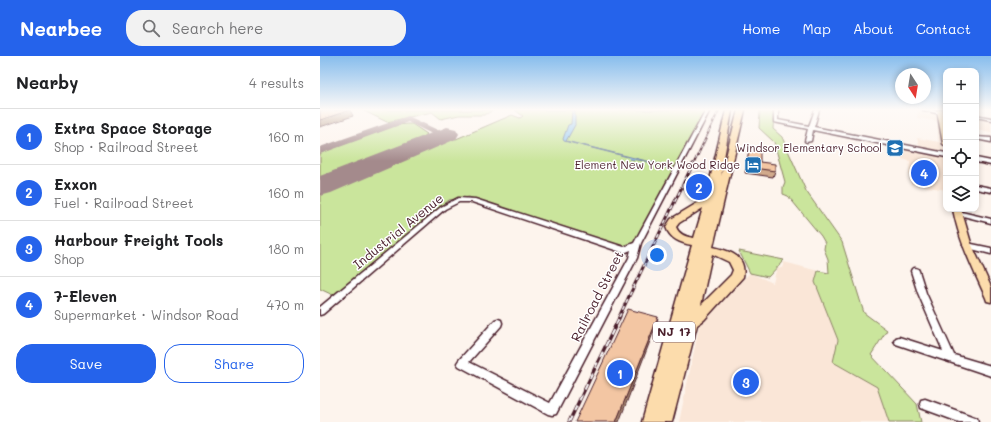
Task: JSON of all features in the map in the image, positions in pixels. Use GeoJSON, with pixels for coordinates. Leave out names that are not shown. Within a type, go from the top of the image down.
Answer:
{"type":"FeatureCollection","features":[{"type":"Feature","properties":{"kind":"highway"},"geometry":{"type":"LineString","coordinates":[[724,145],[727,127]]}},
{"type":"Feature","properties":{"kind":"highway","name":"NJ 17"},"geometry":{"type":"LineString","coordinates":[[664,422],[691,322],[710,195],[729,127]]}},
{"type":"Feature","properties":{"kind":"highway","name":"NJ 17"},"geometry":{"type":"LineString","coordinates":[[650,422],[737,127]]}},
{"type":"Feature","properties":{"kind":"highway"},"geometry":{"type":"LineString","coordinates":[[691,322],[699,316],[737,277],[739,273],[736,262],[733,259],[723,253],[703,245],[680,238],[673,233],[671,227],[675,222],[702,204],[710,195]]}},
{"type":"Feature","properties":{"kind":"main road"},"geometry":{"type":"LineString","coordinates":[[957,212],[966,240],[989,292]]}},
{"type":"Feature","properties":{"kind":"street","name":"Railroad Street"},"geometry":{"type":"LineString","coordinates":[[498,323],[462,363],[552,410],[633,258],[637,244],[699,127]]}},
{"type":"Feature","properties":{"kind":"street"},"geometry":{"type":"LineString","coordinates":[[806,127],[943,154]]}},
{"type":"Feature","properties":{"kind":"street"},"geometry":{"type":"LineString","coordinates":[[808,142],[811,128]]}},
{"type":"Feature","properties":{"kind":"street"},"geometry":{"type":"LineString","coordinates":[[979,138],[991,140]]}},
{"type":"Feature","properties":{"kind":"street"},"geometry":{"type":"LineString","coordinates":[[979,161],[991,163]]}},
{"type":"Feature","properties":{"kind":"street"},"geometry":{"type":"LineString","coordinates":[[979,188],[991,190]]}},
{"type":"Feature","properties":{"kind":"street","name":"Industrial Avenue"},"geometry":{"type":"LineString","coordinates":[[320,312],[443,208],[458,200],[473,200],[624,250],[637,244]]}},
{"type":"Feature","properties":{"kind":"street"},"geometry":{"type":"LineString","coordinates":[[960,212],[991,221]]}},
{"type":"Feature","properties":{"kind":"street"},"geometry":{"type":"LineString","coordinates":[[966,240],[991,251]]}},
{"type":"Feature","properties":{"kind":"street"},"geometry":{"type":"LineString","coordinates":[[915,271],[922,294],[950,358]]}},
{"type":"Feature","properties":{"kind":"street"},"geometry":{"type":"LineString","coordinates":[[899,341],[991,371]]}},
{"type":"Feature","properties":{"kind":"street"},"geometry":{"type":"LineString","coordinates":[[925,404],[973,422]]}},
{"type":"Feature","properties":{"kind":"shaded area"},"geometry":{"type":"Polygon","coordinates":[[[938,127],[943,127],[943,152],[920,148],[917,138],[939,142],[938,127]]]}},
{"type":"Feature","properties":{"kind":"shaded area"},"geometry":{"type":"Polygon","coordinates":[[[979,127],[991,127],[991,132],[979,130],[979,127]]]}},
{"type":"Feature","properties":{"kind":"shaded area"},"geometry":{"type":"Polygon","coordinates":[[[905,149],[943,157],[943,189],[911,184],[909,173],[910,161],[902,159],[905,149]]]}},
{"type":"Feature","properties":{"kind":"shaded area"},"geometry":{"type":"Polygon","coordinates":[[[784,262],[818,271],[815,282],[838,340],[833,362],[877,387],[889,422],[679,422],[701,318],[750,273],[773,283],[777,267],[782,268],[784,262]]]}},
{"type":"Feature","properties":{"kind":"green space"},"geometry":{"type":"Polygon","coordinates":[[[391,127],[417,127],[427,134],[421,139],[320,180],[320,153],[391,127]]]}},
{"type":"Feature","properties":{"kind":"green space"},"geometry":{"type":"Polygon","coordinates":[[[484,127],[699,127],[635,247],[613,249],[469,197],[449,200],[335,296],[320,289],[320,195],[454,138],[456,139],[484,127]]]}},
{"type":"Feature","properties":{"kind":"green space"},"geometry":{"type":"Polygon","coordinates":[[[773,127],[773,129],[782,137],[806,191],[842,242],[864,313],[887,330],[871,355],[917,404],[921,422],[889,422],[877,387],[833,362],[838,340],[815,282],[818,271],[829,273],[828,259],[824,249],[825,243],[788,196],[783,194],[785,182],[774,142],[759,128],[773,127]]]}},
{"type":"Feature","properties":{"kind":"green space"},"geometry":{"type":"Polygon","coordinates":[[[739,251],[784,260],[768,277],[750,273],[739,251]]]}},
{"type":"Feature","properties":{"kind":"water"},"geometry":{"type":"Polygon","coordinates":[[[567,127],[574,127],[566,141],[671,167],[670,169],[645,161],[630,159],[628,157],[564,141],[563,139],[567,127]]]}},
{"type":"Feature","properties":{"kind":"building"},"geometry":{"type":"Polygon","coordinates":[[[749,150],[760,151],[760,162],[775,164],[775,171],[746,167],[749,150]]]}},
{"type":"Feature","properties":{"kind":"building"},"geometry":{"type":"Polygon","coordinates":[[[628,309],[658,317],[616,422],[575,422],[628,309]]]}},
{"type":"Feature","properties":{"kind":"taxiway"},"geometry":{"type":"LineString","coordinates":[[320,151],[386,127]]}},
{"type":"Feature","properties":{"kind":"taxiway"},"geometry":{"type":"LineString","coordinates":[[425,127],[443,136]]}},
{"type":"Feature","properties":{"kind":"runway"},"geometry":{"type":"LineString","coordinates":[[320,187],[447,134]]}},
{"type":"Feature","properties":{"kind":"railway"},"geometry":{"type":"LineString","coordinates":[[693,165],[711,127]]}},
{"type":"Feature","properties":{"kind":"railway"},"geometry":{"type":"LineString","coordinates":[[619,317],[693,164]]}},
{"type":"Feature","properties":{"kind":"railway"},"geometry":{"type":"LineString","coordinates":[[569,422],[620,316]]}},
{"type":"Feature","properties":{"kind":"place","name":"Windsor Elementary School"},"geometry":{"type":"Point","coordinates":[895,148]}},
{"type":"Feature","properties":{"kind":"place","name":"Element New York Wood Ridge"},"geometry":{"type":"Point","coordinates":[753,165]}},
{"type":"Feature","properties":{"kind":"place","name":"7-Eleven"},"geometry":{"type":"Point","coordinates":[924,173]}},
{"type":"Feature","properties":{"kind":"place","name":"Exxon"},"geometry":{"type":"Point","coordinates":[699,187]}},
{"type":"Feature","properties":{"kind":"place","name":"Extra Space Storage"},"geometry":{"type":"Point","coordinates":[620,373]}},
{"type":"Feature","properties":{"kind":"place","name":"Harbour Freight Tools"},"geometry":{"type":"Point","coordinates":[746,382]}}]}
